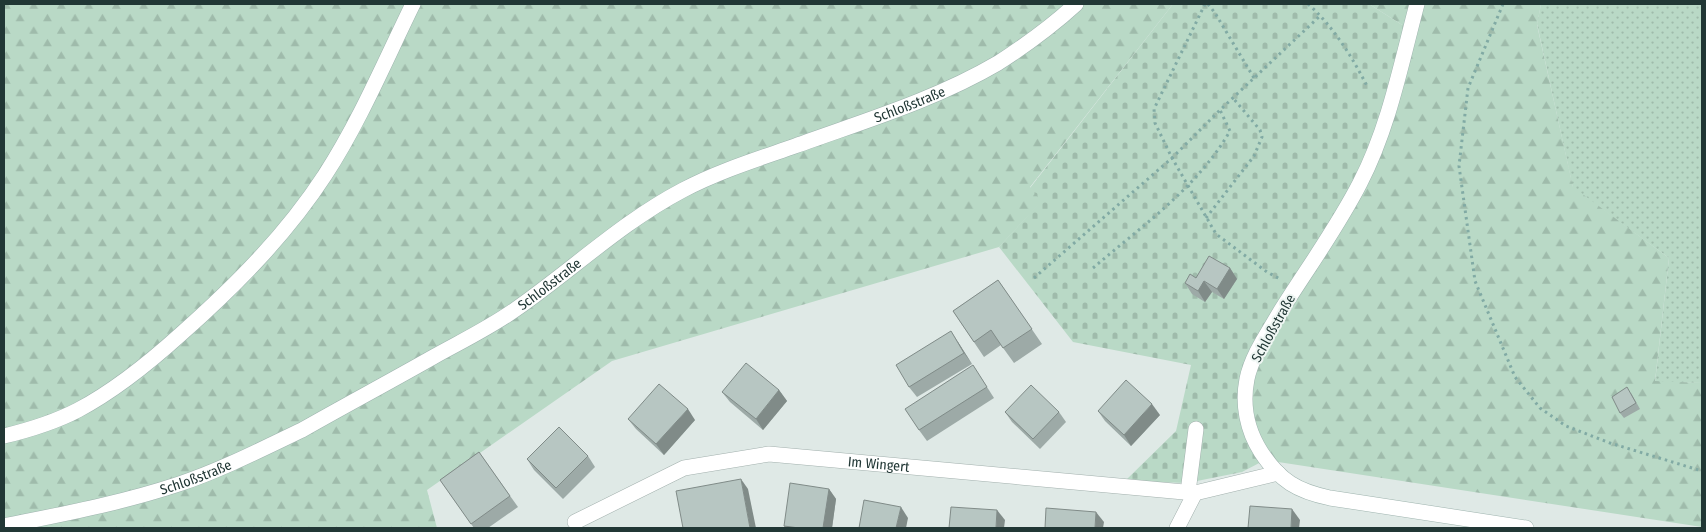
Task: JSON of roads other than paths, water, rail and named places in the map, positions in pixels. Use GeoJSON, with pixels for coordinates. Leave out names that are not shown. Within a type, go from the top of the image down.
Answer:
{"type":"FeatureCollection","features":[{"type":"Feature","properties":{"kind":"main road"},"geometry":{"type":"LineString","coordinates":[[4,436],[61,418],[95,400],[135,373],[160,353],[237,282],[283,232],[325,175],[365,104],[414,4]]}},
{"type":"Feature","properties":{"kind":"main road","name":"Schloßstraße"},"geometry":{"type":"LineString","coordinates":[[4,526],[100,506],[179,484],[224,466],[302,430],[514,311],[607,240],[661,202],[682,190],[732,168],[880,116],[951,87],[978,74],[1019,49],[1076,4]]}},
{"type":"Feature","properties":{"kind":"main road","name":"Schloßstraße"},"geometry":{"type":"LineString","coordinates":[[1417,4],[1390,107],[1376,149],[1345,210],[1296,286],[1253,361],[1245,396],[1249,429],[1257,446],[1278,473],[1292,485],[1309,493],[1323,497],[1526,528]]}},
{"type":"Feature","properties":{"kind":"main road"},"geometry":{"type":"LineString","coordinates":[[1177,528],[1192,493],[1196,429]]}},
{"type":"Feature","properties":{"kind":"main road","name":"Im Wingert"},"geometry":{"type":"LineString","coordinates":[[575,522],[684,468],[769,454],[1192,493],[1278,473]]}}]}
